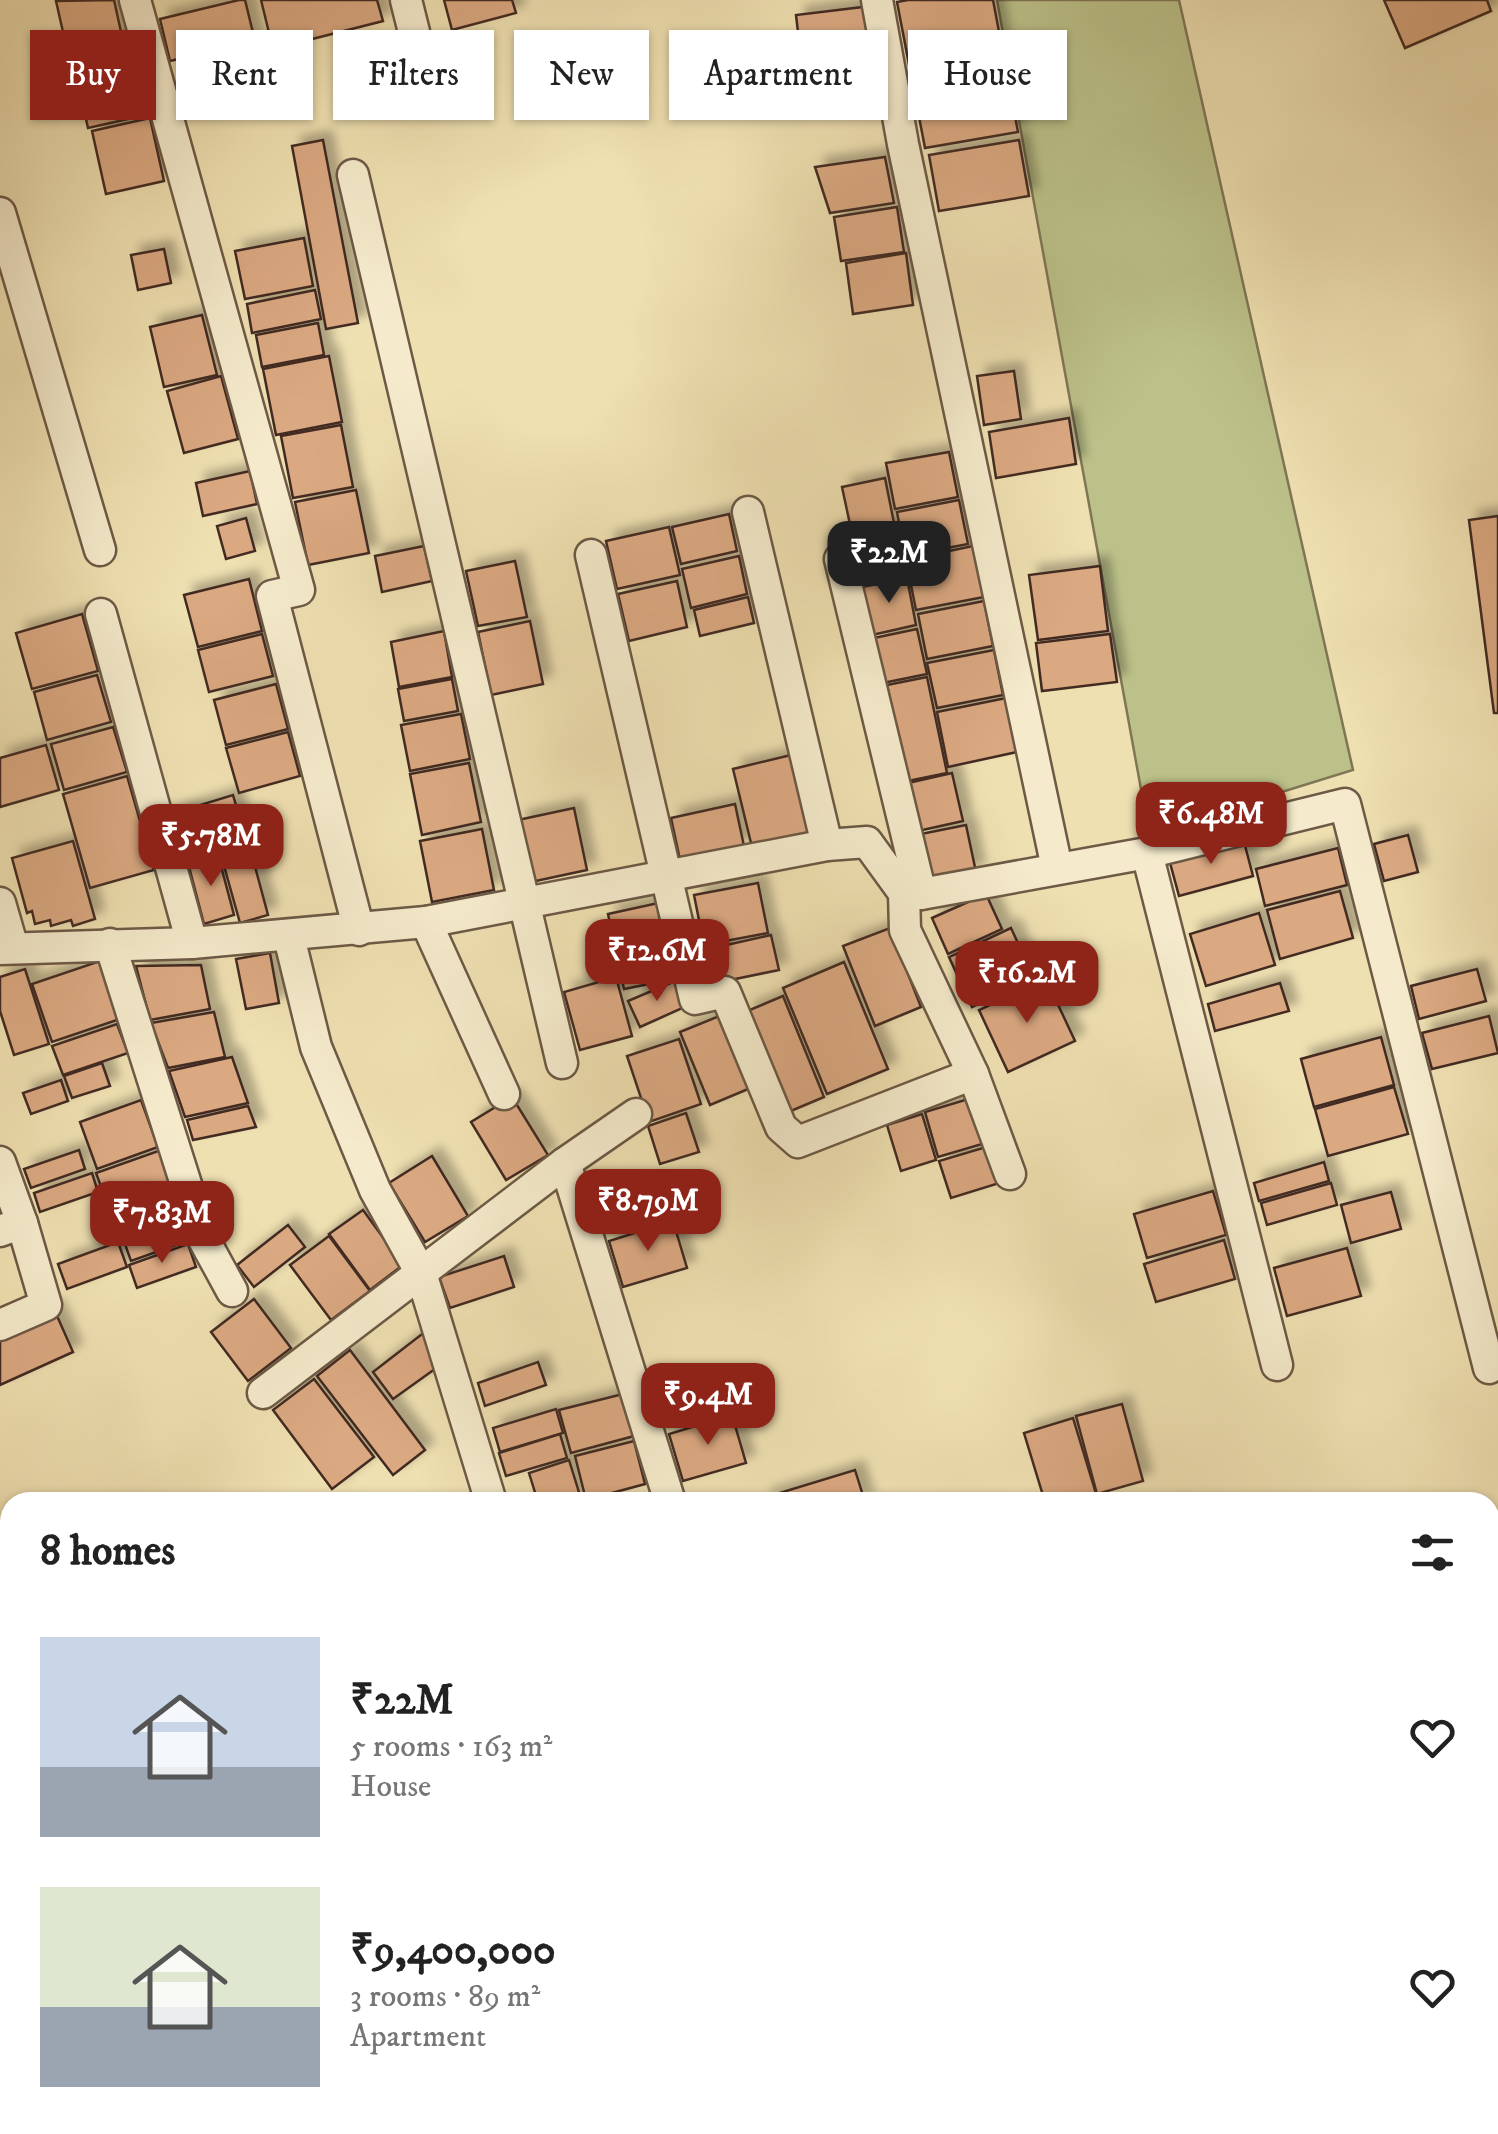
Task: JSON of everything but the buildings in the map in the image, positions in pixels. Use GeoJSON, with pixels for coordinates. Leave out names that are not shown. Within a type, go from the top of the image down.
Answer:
{"type":"FeatureCollection","features":[{"type":"Feature","properties":{"kind":"street"},"geometry":{"type":"LineString","coordinates":[[135,0],[298,590],[272,596],[359,930]]}},
{"type":"Feature","properties":{"kind":"street"},"geometry":{"type":"LineString","coordinates":[[406,0],[414,30]]}},
{"type":"Feature","properties":{"kind":"street"},"geometry":{"type":"LineString","coordinates":[[877,0],[903,144],[1057,868]]}},
{"type":"Feature","properties":{"kind":"street"},"geometry":{"type":"LineString","coordinates":[[353,175],[562,1063]]}},
{"type":"Feature","properties":{"kind":"street"},"geometry":{"type":"LineString","coordinates":[[0,213],[100,550]]}},
{"type":"Feature","properties":{"kind":"street"},"geometry":{"type":"LineString","coordinates":[[748,512],[827,845]]}},
{"type":"Feature","properties":{"kind":"street"},"geometry":{"type":"LineString","coordinates":[[591,555],[695,999],[725,992],[781,1127],[798,1142],[973,1074]]}},
{"type":"Feature","properties":{"kind":"street"},"geometry":{"type":"LineString","coordinates":[[840,559],[913,893],[905,930],[973,1074],[1010,1174]]}},
{"type":"Feature","properties":{"kind":"street"},"geometry":{"type":"LineString","coordinates":[[100,614],[192,943]]}},
{"type":"Feature","properties":{"kind":"street"},"geometry":{"type":"LineString","coordinates":[[913,893],[1147,853],[1346,804],[1489,1368]]}},
{"type":"Feature","properties":{"kind":"street"},"geometry":{"type":"LineString","coordinates":[[0,903],[6,948],[289,937],[426,922],[827,845],[867,842],[913,893]]}},
{"type":"Feature","properties":{"kind":"street"},"geometry":{"type":"LineString","coordinates":[[1147,853],[1277,1364]]}},
{"type":"Feature","properties":{"kind":"street"},"geometry":{"type":"LineString","coordinates":[[426,922],[504,1094]]}},
{"type":"Feature","properties":{"kind":"street"},"geometry":{"type":"LineString","coordinates":[[289,937],[316,1047],[375,1190],[421,1273],[488,1492]]}},
{"type":"Feature","properties":{"kind":"street"},"geometry":{"type":"LineString","coordinates":[[110,944],[204,1238],[232,1292]]}},
{"type":"Feature","properties":{"kind":"street"},"geometry":{"type":"LineString","coordinates":[[263,1393],[565,1163],[636,1114]]}},
{"type":"Feature","properties":{"kind":"street"},"geometry":{"type":"LineString","coordinates":[[0,1162],[11,1227],[46,1304],[0,1325]]}},
{"type":"Feature","properties":{"kind":"street"},"geometry":{"type":"LineString","coordinates":[[565,1163],[667,1492]]}},
{"type":"Feature","properties":{"kind":"green space"},"geometry":{"type":"Polygon","coordinates":[[[997,0],[1179,0],[1353,770],[1149,833],[1019,120],[1067,120],[1067,30],[1002,30],[997,0]]]}}]}
